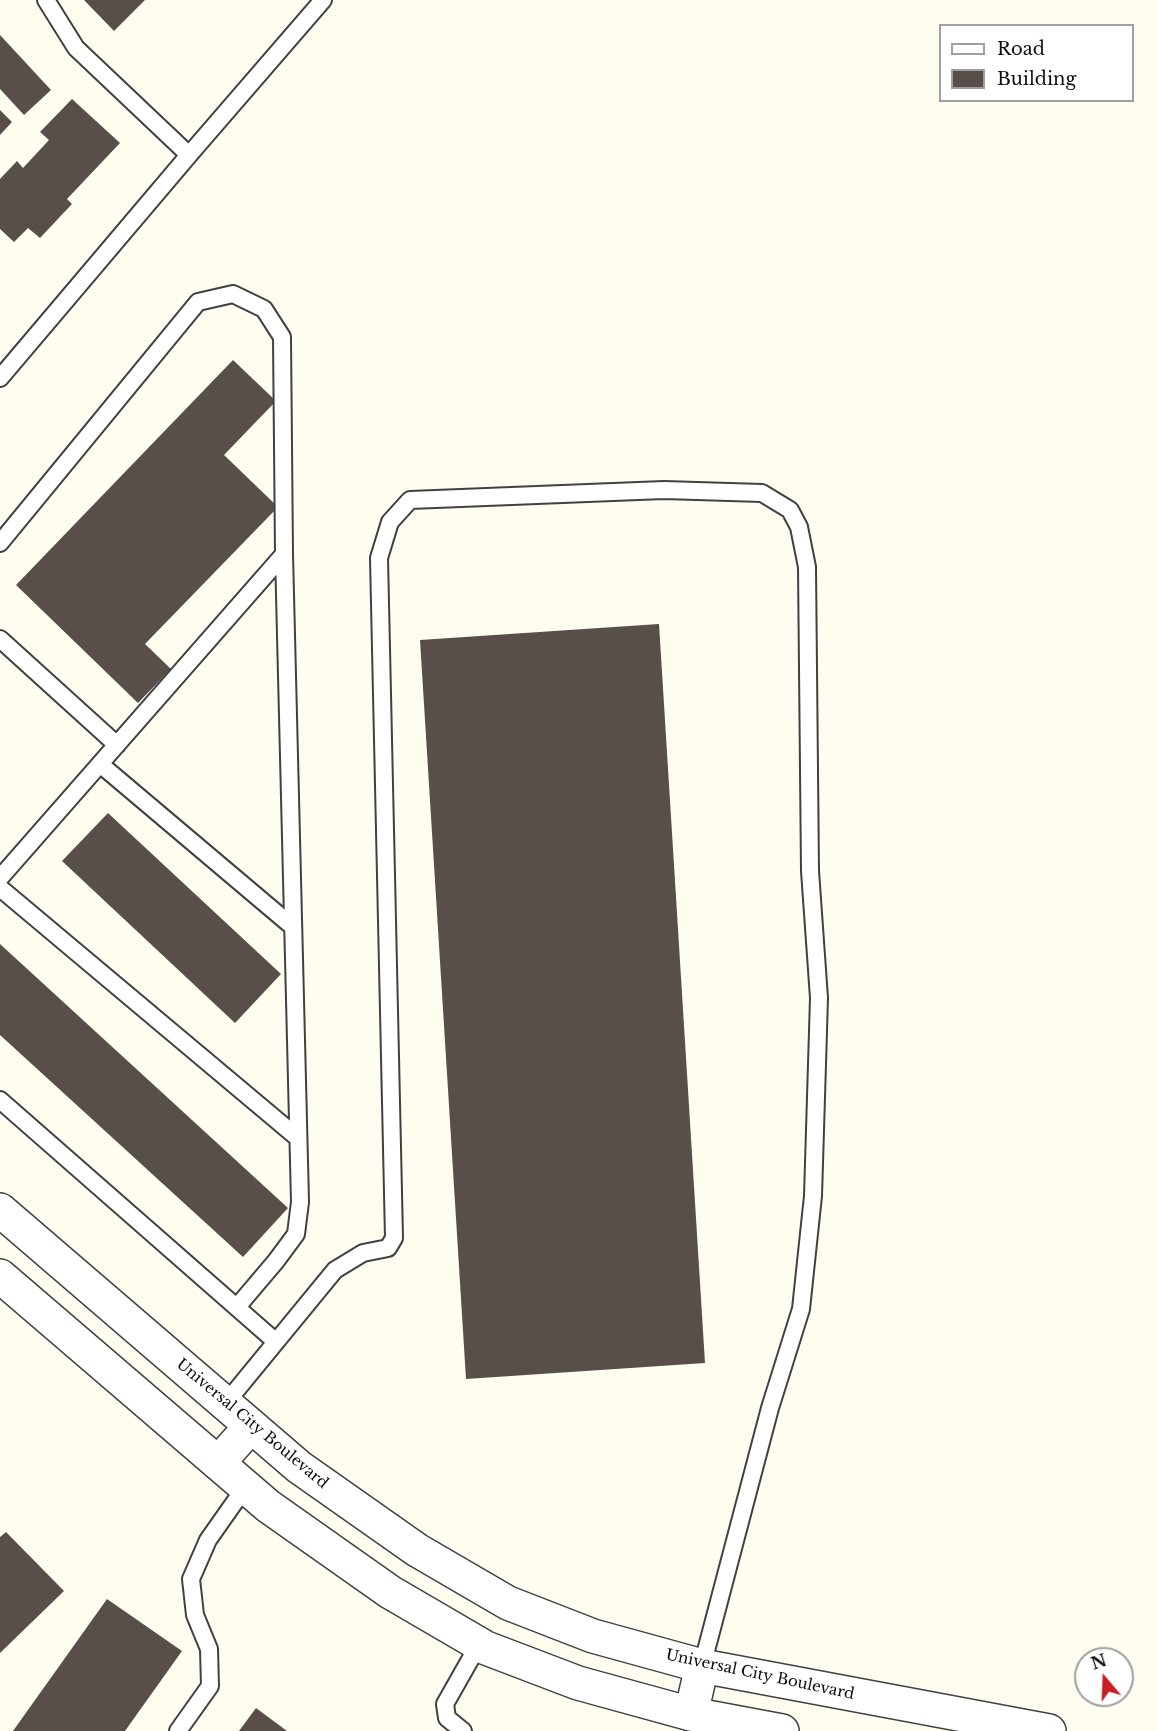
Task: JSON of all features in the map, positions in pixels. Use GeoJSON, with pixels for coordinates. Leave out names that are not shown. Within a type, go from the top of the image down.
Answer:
{"type":"FeatureCollection","features":[{"type":"Feature","properties":{"kind":"street","name":"Universal City Boulevard"},"geometry":{"type":"LineString","coordinates":[[0,1210],[299,1467],[417,1550],[508,1603],[593,1636],[702,1666],[1034,1730]]}},
{"type":"Feature","properties":{"kind":"street"},"geometry":{"type":"LineString","coordinates":[[2,1281],[268,1506],[390,1592],[479,1644],[578,1683],[689,1722],[783,1731]]}},
{"type":"Feature","properties":{"kind":"street"},"geometry":{"type":"LineString","coordinates":[[218,1463],[251,1426]]}},
{"type":"Feature","properties":{"kind":"street"},"geometry":{"type":"LineString","coordinates":[[689,1722],[702,1666]]}},
{"type":"Feature","properties":{"kind":"lane"},"geometry":{"type":"LineString","coordinates":[[46,0],[76,48],[189,155]]}},
{"type":"Feature","properties":{"kind":"lane"},"geometry":{"type":"LineString","coordinates":[[0,378],[323,0]]}},
{"type":"Feature","properties":{"kind":"lane"},"geometry":{"type":"LineString","coordinates":[[0,543],[198,302],[233,294],[264,309],[282,337],[284,554],[300,1202],[296,1234],[237,1307]]}},
{"type":"Feature","properties":{"kind":"lane"},"geometry":{"type":"LineString","coordinates":[[225,1404],[335,1270],[363,1253],[388,1248],[394,1238],[380,558],[390,522],[410,500],[664,490],[762,493],[790,510],[799,527],[807,567],[810,872],[819,998],[813,1196],[801,1309],[770,1408],[702,1666]]}},
{"type":"Feature","properties":{"kind":"lane"},"geometry":{"type":"LineString","coordinates":[[0,878],[284,554]]}},
{"type":"Feature","properties":{"kind":"lane"},"geometry":{"type":"LineString","coordinates":[[0,639],[117,744]]}},
{"type":"Feature","properties":{"kind":"lane"},"geometry":{"type":"LineString","coordinates":[[100,764],[293,927]]}},
{"type":"Feature","properties":{"kind":"lane"},"geometry":{"type":"LineString","coordinates":[[0,888],[298,1138]]}},
{"type":"Feature","properties":{"kind":"lane"},"geometry":{"type":"LineString","coordinates":[[0,1100],[275,1341]]}},
{"type":"Feature","properties":{"kind":"lane"},"geometry":{"type":"LineString","coordinates":[[178,1731],[210,1686],[209,1649],[195,1615],[191,1579],[208,1540],[246,1486]]}},
{"type":"Feature","properties":{"kind":"lane"},"geometry":{"type":"LineString","coordinates":[[463,1731],[447,1718],[444,1704],[479,1644]]}},
{"type":"Feature","properties":{"kind":"building"},"geometry":{"type":"Polygon","coordinates":[[[84,0],[145,0],[114,31],[84,0]]]}},
{"type":"Feature","properties":{"kind":"building"},"geometry":{"type":"Polygon","coordinates":[[[0,35],[51,90],[24,115],[0,89],[0,35]]]}},
{"type":"Feature","properties":{"kind":"building"},"geometry":{"type":"Polygon","coordinates":[[[72,99],[120,143],[67,199],[72,204],[40,238],[28,228],[14,242],[0,229],[0,179],[17,161],[23,168],[49,140],[40,132],[72,99]]]}},
{"type":"Feature","properties":{"kind":"building"},"geometry":{"type":"Polygon","coordinates":[[[0,110],[12,122],[0,135],[0,110]]]}},
{"type":"Feature","properties":{"kind":"building"},"geometry":{"type":"Polygon","coordinates":[[[233,360],[276,401],[224,455],[278,507],[145,644],[171,669],[138,703],[16,585],[233,360]]]}},
{"type":"Feature","properties":{"kind":"building"},"geometry":{"type":"Polygon","coordinates":[[[659,624],[705,1363],[466,1379],[420,640],[659,624]]]}},
{"type":"Feature","properties":{"kind":"building"},"geometry":{"type":"Polygon","coordinates":[[[108,813],[281,974],[235,1023],[62,861],[108,813]]]}},
{"type":"Feature","properties":{"kind":"building"},"geometry":{"type":"Polygon","coordinates":[[[0,944],[288,1208],[243,1257],[0,1035],[0,944]]]}},
{"type":"Feature","properties":{"kind":"building"},"geometry":{"type":"Polygon","coordinates":[[[6,1532],[64,1591],[0,1653],[0,1537],[6,1532]]]}},
{"type":"Feature","properties":{"kind":"building"},"geometry":{"type":"Polygon","coordinates":[[[107,1599],[182,1651],[125,1731],[13,1731],[107,1599]]]}},
{"type":"Feature","properties":{"kind":"building"},"geometry":{"type":"Polygon","coordinates":[[[256,1708],[287,1731],[239,1731],[256,1708]]]}}]}
